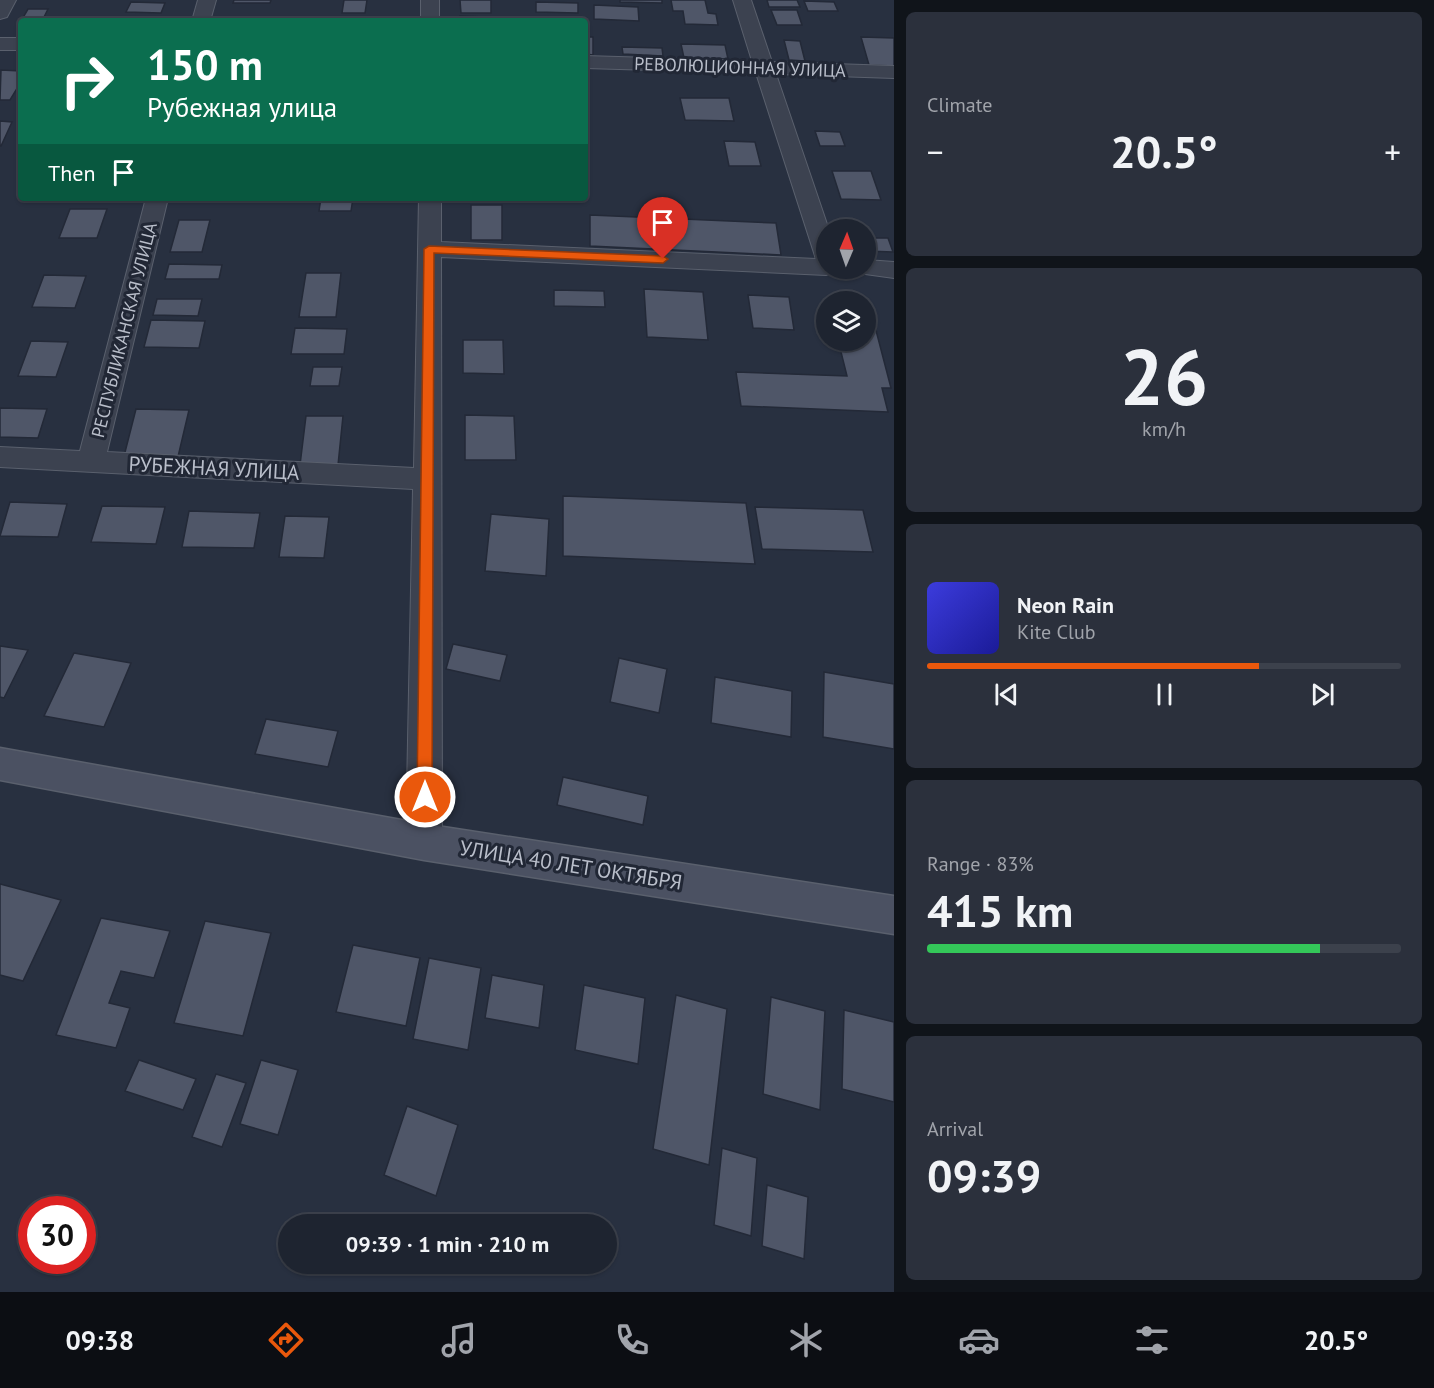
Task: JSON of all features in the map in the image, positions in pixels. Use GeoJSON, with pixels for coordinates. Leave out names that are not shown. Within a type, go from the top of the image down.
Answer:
{"type":"FeatureCollection","features":[{"type":"Feature","properties":{"kind":"street"},"geometry":{"type":"LineString","coordinates":[[0,13],[7,0]]}},
{"type":"Feature","properties":{"kind":"street"},"geometry":{"type":"LineString","coordinates":[[202,18],[207,0]]}},
{"type":"Feature","properties":{"kind":"street"},"geometry":{"type":"LineString","coordinates":[[429,0],[430,18]]}},
{"type":"Feature","properties":{"kind":"street"},"geometry":{"type":"LineString","coordinates":[[742,0],[816,225]]}},
{"type":"Feature","properties":{"kind":"street"},"geometry":{"type":"LineString","coordinates":[[0,44],[18,44]]}},
{"type":"Feature","properties":{"kind":"street","name":"РЕВОЛЮЦИОННАЯ УЛИЦА"},"geometry":{"type":"LineString","coordinates":[[588,62],[894,72]]}},
{"type":"Feature","properties":{"kind":"street","name":"РЕСПУБЛИКАНСКАЯ УЛИЦА"},"geometry":{"type":"LineString","coordinates":[[91,462],[156,201]]}},
{"type":"Feature","properties":{"kind":"street"},"geometry":{"type":"LineString","coordinates":[[424,843],[430,201]]}},
{"type":"Feature","properties":{"kind":"street"},"geometry":{"type":"LineString","coordinates":[[429,249],[816,267]]}},
{"type":"Feature","properties":{"kind":"street"},"geometry":{"type":"LineString","coordinates":[[876,269],[894,270]]}},
{"type":"Feature","properties":{"kind":"street","name":"РУБЕЖНАЯ УЛИЦА"},"geometry":{"type":"LineString","coordinates":[[0,457],[427,479]]}},
{"type":"Feature","properties":{"kind":"street","name":"УЛИЦА 40 ЛЕТ ОКТЯБРЯ"},"geometry":{"type":"LineString","coordinates":[[0,765],[424,843],[894,915]]}},
{"type":"Feature","properties":{"kind":"building"},"geometry":{"type":"Polygon","coordinates":[[[234,0],[271,0],[270,3],[233,3],[234,0]]]}},
{"type":"Feature","properties":{"kind":"building"},"geometry":{"type":"Polygon","coordinates":[[[344,0],[367,0],[365,13],[342,13],[344,0]]]}},
{"type":"Feature","properties":{"kind":"building"},"geometry":{"type":"Polygon","coordinates":[[[460,0],[491,0],[491,13],[461,13],[460,0]]]}},
{"type":"Feature","properties":{"kind":"building"},"geometry":{"type":"Polygon","coordinates":[[[620,0],[662,0],[662,3],[620,2],[620,0]]]}},
{"type":"Feature","properties":{"kind":"building"},"geometry":{"type":"Polygon","coordinates":[[[671,0],[705,0],[708,13],[716,14],[718,25],[685,24],[683,11],[673,11],[671,0]]]}},
{"type":"Feature","properties":{"kind":"building"},"geometry":{"type":"Polygon","coordinates":[[[767,0],[797,0],[800,7],[769,7],[767,0]]]}},
{"type":"Feature","properties":{"kind":"building"},"geometry":{"type":"Polygon","coordinates":[[[804,1],[834,2],[838,11],[808,11],[804,1]]]}},
{"type":"Feature","properties":{"kind":"building"},"geometry":{"type":"Polygon","coordinates":[[[131,2],[165,3],[161,13],[126,12],[131,2]]]}},
{"type":"Feature","properties":{"kind":"building"},"geometry":{"type":"Polygon","coordinates":[[[536,2],[578,3],[578,13],[536,12],[536,2]]]}},
{"type":"Feature","properties":{"kind":"building"},"geometry":{"type":"Polygon","coordinates":[[[594,5],[638,7],[639,21],[594,19],[594,5]]]}},
{"type":"Feature","properties":{"kind":"building"},"geometry":{"type":"Polygon","coordinates":[[[28,9],[48,9],[44,18],[23,18],[28,9]]]}},
{"type":"Feature","properties":{"kind":"building"},"geometry":{"type":"Polygon","coordinates":[[[771,10],[797,10],[802,25],[777,25],[771,10]]]}},
{"type":"Feature","properties":{"kind":"building"},"geometry":{"type":"Polygon","coordinates":[[[460,16],[507,18],[460,18],[460,16]]]}},
{"type":"Feature","properties":{"kind":"building"},"geometry":{"type":"Polygon","coordinates":[[[588,37],[593,37],[593,55],[588,54],[588,37]]]}},
{"type":"Feature","properties":{"kind":"building"},"geometry":{"type":"Polygon","coordinates":[[[861,37],[894,38],[894,66],[869,65],[861,37]]]}},
{"type":"Feature","properties":{"kind":"building"},"geometry":{"type":"Polygon","coordinates":[[[784,40],[800,41],[805,61],[789,60],[784,40]]]}},
{"type":"Feature","properties":{"kind":"building"},"geometry":{"type":"Polygon","coordinates":[[[681,44],[725,45],[728,59],[684,58],[681,44]]]}},
{"type":"Feature","properties":{"kind":"building"},"geometry":{"type":"Polygon","coordinates":[[[622,47],[662,48],[663,56],[623,54],[622,47]]]}},
{"type":"Feature","properties":{"kind":"building"},"geometry":{"type":"Polygon","coordinates":[[[1,70],[18,71],[18,87],[10,100],[0,100],[1,70]]]}},
{"type":"Feature","properties":{"kind":"building"},"geometry":{"type":"Polygon","coordinates":[[[680,98],[729,98],[734,121],[685,120],[680,98]]]}},
{"type":"Feature","properties":{"kind":"building"},"geometry":{"type":"Polygon","coordinates":[[[0,121],[12,122],[1,146],[0,146],[0,121]]]}},
{"type":"Feature","properties":{"kind":"building"},"geometry":{"type":"Polygon","coordinates":[[[815,131],[840,132],[845,146],[820,146],[815,131]]]}},
{"type":"Feature","properties":{"kind":"building"},"geometry":{"type":"Polygon","coordinates":[[[724,141],[755,142],[761,166],[729,166],[724,141]]]}},
{"type":"Feature","properties":{"kind":"building"},"geometry":{"type":"Polygon","coordinates":[[[832,171],[871,171],[881,200],[841,199],[832,171]]]}},
{"type":"Feature","properties":{"kind":"building"},"geometry":{"type":"Polygon","coordinates":[[[321,201],[353,201],[351,211],[319,211],[321,201]]]}},
{"type":"Feature","properties":{"kind":"building"},"geometry":{"type":"Polygon","coordinates":[[[471,205],[502,205],[502,240],[471,240],[471,205]]]}},
{"type":"Feature","properties":{"kind":"building"},"geometry":{"type":"Polygon","coordinates":[[[70,209],[107,209],[97,238],[59,238],[70,209]]]}},
{"type":"Feature","properties":{"kind":"building"},"geometry":{"type":"Polygon","coordinates":[[[590,215],[776,223],[781,255],[590,246],[590,215]]]}},
{"type":"Feature","properties":{"kind":"building"},"geometry":{"type":"Polygon","coordinates":[[[179,220],[210,220],[202,252],[170,252],[179,220]]]}},
{"type":"Feature","properties":{"kind":"building"},"geometry":{"type":"Polygon","coordinates":[[[876,238],[888,238],[893,252],[876,251],[876,238]]]}},
{"type":"Feature","properties":{"kind":"building"},"geometry":{"type":"Polygon","coordinates":[[[169,264],[222,265],[219,279],[165,279],[169,264]]]}},
{"type":"Feature","properties":{"kind":"building"},"geometry":{"type":"Polygon","coordinates":[[[306,273],[341,273],[336,317],[299,317],[306,273]]]}},
{"type":"Feature","properties":{"kind":"building"},"geometry":{"type":"Polygon","coordinates":[[[44,275],[86,276],[75,308],[32,307],[44,275]]]}},
{"type":"Feature","properties":{"kind":"building"},"geometry":{"type":"Polygon","coordinates":[[[644,289],[703,292],[708,340],[647,337],[644,289]]]}},
{"type":"Feature","properties":{"kind":"building"},"geometry":{"type":"Polygon","coordinates":[[[554,290],[604,291],[605,307],[554,306],[554,290]]]}},
{"type":"Feature","properties":{"kind":"building"},"geometry":{"type":"Polygon","coordinates":[[[748,295],[789,297],[794,330],[753,328],[748,295]]]}},
{"type":"Feature","properties":{"kind":"building"},"geometry":{"type":"Polygon","coordinates":[[[157,299],[202,299],[198,316],[153,315],[157,299]]]}},
{"type":"Feature","properties":{"kind":"building"},"geometry":{"type":"Polygon","coordinates":[[[151,320],[205,321],[199,348],[144,347],[151,320]]]}},
{"type":"Feature","properties":{"kind":"building"},"geometry":{"type":"Polygon","coordinates":[[[295,328],[347,329],[344,354],[291,354],[295,328]]]}},
{"type":"Feature","properties":{"kind":"building"},"geometry":{"type":"Polygon","coordinates":[[[876,330],[891,388],[882,388],[888,412],[741,406],[736,372],[847,376],[841,351],[876,351],[876,330]]]}},
{"type":"Feature","properties":{"kind":"building"},"geometry":{"type":"Polygon","coordinates":[[[463,340],[503,340],[504,374],[463,373],[463,340]]]}},
{"type":"Feature","properties":{"kind":"building"},"geometry":{"type":"Polygon","coordinates":[[[31,341],[68,342],[56,377],[18,376],[31,341]]]}},
{"type":"Feature","properties":{"kind":"building"},"geometry":{"type":"Polygon","coordinates":[[[313,367],[342,367],[339,386],[310,386],[313,367]]]}},
{"type":"Feature","properties":{"kind":"building"},"geometry":{"type":"Polygon","coordinates":[[[0,408],[47,409],[38,438],[0,437],[0,408]]]}},
{"type":"Feature","properties":{"kind":"building"},"geometry":{"type":"Polygon","coordinates":[[[136,409],[189,410],[177,461],[123,460],[136,409]]]}},
{"type":"Feature","properties":{"kind":"building"},"geometry":{"type":"Polygon","coordinates":[[[465,415],[514,416],[516,460],[465,460],[465,415]]]}},
{"type":"Feature","properties":{"kind":"building"},"geometry":{"type":"Polygon","coordinates":[[[306,416],[343,416],[338,465],[300,465],[306,416]]]}},
{"type":"Feature","properties":{"kind":"building"},"geometry":{"type":"Polygon","coordinates":[[[563,496],[746,503],[755,564],[563,556],[563,496]]]}},
{"type":"Feature","properties":{"kind":"building"},"geometry":{"type":"Polygon","coordinates":[[[10,502],[67,504],[58,537],[0,536],[10,502]]]}},
{"type":"Feature","properties":{"kind":"building"},"geometry":{"type":"Polygon","coordinates":[[[102,506],[165,507],[156,544],[91,542],[102,506]]]}},
{"type":"Feature","properties":{"kind":"building"},"geometry":{"type":"Polygon","coordinates":[[[755,507],[863,510],[873,552],[762,549],[755,507]]]}},
{"type":"Feature","properties":{"kind":"building"},"geometry":{"type":"Polygon","coordinates":[[[189,511],[260,513],[254,548],[182,547],[189,511]]]}},
{"type":"Feature","properties":{"kind":"building"},"geometry":{"type":"Polygon","coordinates":[[[491,514],[549,519],[546,576],[485,571],[491,514]]]}},
{"type":"Feature","properties":{"kind":"building"},"geometry":{"type":"Polygon","coordinates":[[[285,516],[329,517],[324,558],[279,557],[285,516]]]}},
{"type":"Feature","properties":{"kind":"building"},"geometry":{"type":"Polygon","coordinates":[[[453,644],[507,655],[500,681],[446,669],[453,644]]]}},
{"type":"Feature","properties":{"kind":"building"},"geometry":{"type":"Polygon","coordinates":[[[0,646],[28,650],[4,698],[0,697],[0,646]]]}},
{"type":"Feature","properties":{"kind":"building"},"geometry":{"type":"Polygon","coordinates":[[[74,653],[131,663],[104,727],[44,716],[74,653]]]}},
{"type":"Feature","properties":{"kind":"building"},"geometry":{"type":"Polygon","coordinates":[[[619,658],[667,669],[659,713],[610,702],[619,658]]]}},
{"type":"Feature","properties":{"kind":"building"},"geometry":{"type":"Polygon","coordinates":[[[824,672],[894,684],[894,749],[823,737],[824,672]]]}},
{"type":"Feature","properties":{"kind":"building"},"geometry":{"type":"Polygon","coordinates":[[[715,677],[792,691],[791,737],[711,723],[715,677]]]}},
{"type":"Feature","properties":{"kind":"building"},"geometry":{"type":"Polygon","coordinates":[[[266,719],[338,731],[328,767],[255,754],[266,719]]]}},
{"type":"Feature","properties":{"kind":"building"},"geometry":{"type":"Polygon","coordinates":[[[563,777],[648,796],[643,825],[557,805],[563,777]]]}},
{"type":"Feature","properties":{"kind":"building"},"geometry":{"type":"Polygon","coordinates":[[[0,884],[61,900],[23,981],[0,975],[0,884]]]}},
{"type":"Feature","properties":{"kind":"building"},"geometry":{"type":"Polygon","coordinates":[[[101,918],[170,931],[154,978],[121,971],[109,1003],[130,1008],[116,1048],[56,1035],[101,918]]]}},
{"type":"Feature","properties":{"kind":"building"},"geometry":{"type":"Polygon","coordinates":[[[205,921],[271,933],[243,1036],[174,1023],[205,921]]]}},
{"type":"Feature","properties":{"kind":"building"},"geometry":{"type":"Polygon","coordinates":[[[353,945],[420,958],[406,1026],[336,1012],[353,945]]]}},
{"type":"Feature","properties":{"kind":"building"},"geometry":{"type":"Polygon","coordinates":[[[429,958],[481,968],[468,1050],[413,1039],[429,958]]]}},
{"type":"Feature","properties":{"kind":"building"},"geometry":{"type":"Polygon","coordinates":[[[492,975],[544,985],[539,1028],[485,1018],[492,975]]]}},
{"type":"Feature","properties":{"kind":"building"},"geometry":{"type":"Polygon","coordinates":[[[584,985],[645,998],[638,1064],[575,1050],[584,985]]]}},
{"type":"Feature","properties":{"kind":"building"},"geometry":{"type":"Polygon","coordinates":[[[676,995],[727,1009],[709,1165],[653,1149],[676,995]]]}},
{"type":"Feature","properties":{"kind":"building"},"geometry":{"type":"Polygon","coordinates":[[[771,997],[825,1011],[820,1110],[763,1094],[771,997]]]}},
{"type":"Feature","properties":{"kind":"building"},"geometry":{"type":"Polygon","coordinates":[[[844,1010],[894,1022],[894,1102],[842,1089],[844,1010]]]}},
{"type":"Feature","properties":{"kind":"building"},"geometry":{"type":"Polygon","coordinates":[[[139,1060],[196,1079],[183,1110],[125,1091],[139,1060]]]}},
{"type":"Feature","properties":{"kind":"building"},"geometry":{"type":"Polygon","coordinates":[[[261,1060],[298,1070],[278,1135],[240,1124],[261,1060]]]}},
{"type":"Feature","properties":{"kind":"building"},"geometry":{"type":"Polygon","coordinates":[[[216,1074],[246,1083],[222,1147],[192,1137],[216,1074]]]}},
{"type":"Feature","properties":{"kind":"building"},"geometry":{"type":"Polygon","coordinates":[[[407,1106],[458,1125],[436,1196],[384,1175],[407,1106]]]}},
{"type":"Feature","properties":{"kind":"building"},"geometry":{"type":"Polygon","coordinates":[[[722,1148],[757,1158],[751,1236],[714,1225],[722,1148]]]}},
{"type":"Feature","properties":{"kind":"building"},"geometry":{"type":"Polygon","coordinates":[[[767,1185],[808,1197],[804,1259],[762,1246],[767,1185]]]}},
{"type":"Feature","properties":{"kind":"route"},"geometry":{"type":"LineString","coordinates":[[425,797],[429,249],[663,259]]}}]}
